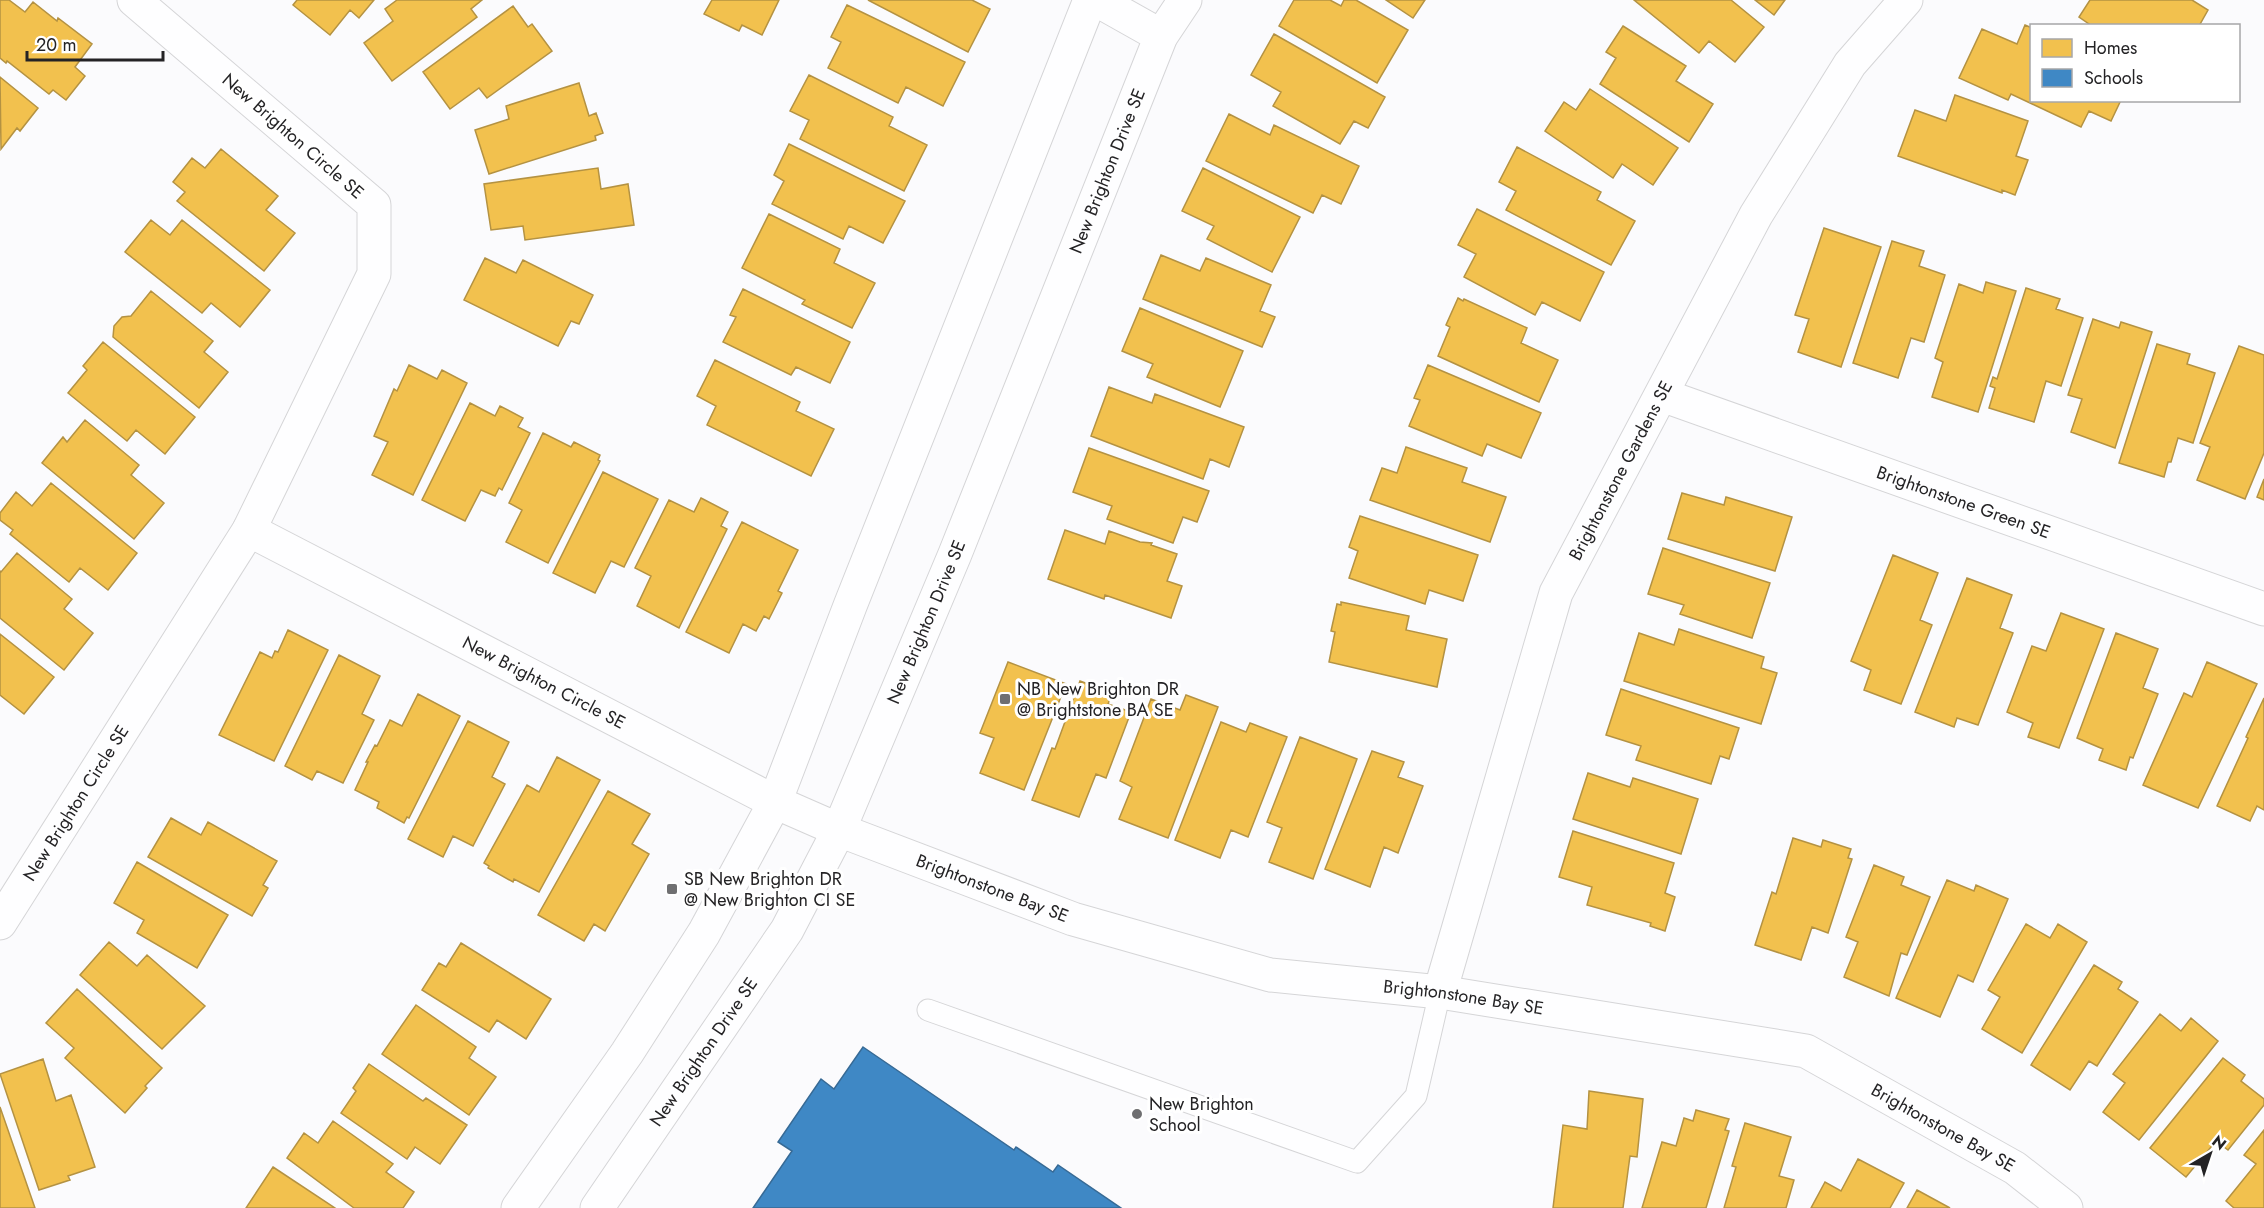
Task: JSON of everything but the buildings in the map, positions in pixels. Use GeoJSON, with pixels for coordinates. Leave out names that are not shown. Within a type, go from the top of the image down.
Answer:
{"type":"FeatureCollection","features":[{"type":"Feature","properties":{"kind":"street","name":"New Brighton Circle SE"},"geometry":{"type":"LineString","coordinates":[[0,923],[249,530],[374,274],[374,205],[134,0]]}},
{"type":"Feature","properties":{"kind":"street"},"geometry":{"type":"LineString","coordinates":[[518,1208],[627,1053],[704,933],[775,802],[850,606],[1090,0]]}},
{"type":"Feature","properties":{"kind":"street"},"geometry":{"type":"LineString","coordinates":[[1096,0],[1161,36]]}},
{"type":"Feature","properties":{"kind":"street","name":"New Brighton Drive SE"},"geometry":{"type":"LineString","coordinates":[[597,1208],[787,930],[839,830],[955,554],[1161,36],[1185,0]]}},
{"type":"Feature","properties":{"kind":"street","name":"Brightonstone Gardens SE"},"geometry":{"type":"LineString","coordinates":[[1440,992],[1556,593],[1762,205],[1850,64],[1906,0]]}},
{"type":"Feature","properties":{"kind":"street","name":"Brightonstone Green SE"},"geometry":{"type":"LineString","coordinates":[[1662,395],[2264,609]]}},
{"type":"Feature","properties":{"kind":"street","name":"New Brighton Circle SE"},"geometry":{"type":"LineString","coordinates":[[249,530],[775,802],[839,830]]}},
{"type":"Feature","properties":{"kind":"street","name":"Brightonstone Bay SE"},"geometry":{"type":"LineString","coordinates":[[839,830],[1073,920],[1270,975],[1440,992],[1806,1051],[2015,1168],[2066,1208]]}},
{"type":"Feature","properties":{"kind":"lane"},"geometry":{"type":"LineString","coordinates":[[928,1010],[1357,1162],[1416,1096],[1440,992]]}},
{"type":"Feature","properties":{"kind":"place","name":"NB New Brighton DR @ Brightstone BA SE"},"geometry":{"type":"Point","coordinates":[1005,699]}},
{"type":"Feature","properties":{"kind":"place","name":"SB New Brighton DR @ New Brighton CI SE"},"geometry":{"type":"Point","coordinates":[672,889]}},
{"type":"Feature","properties":{"kind":"place","name":"New Brighton School"},"geometry":{"type":"Point","coordinates":[1137,1114]}}]}
